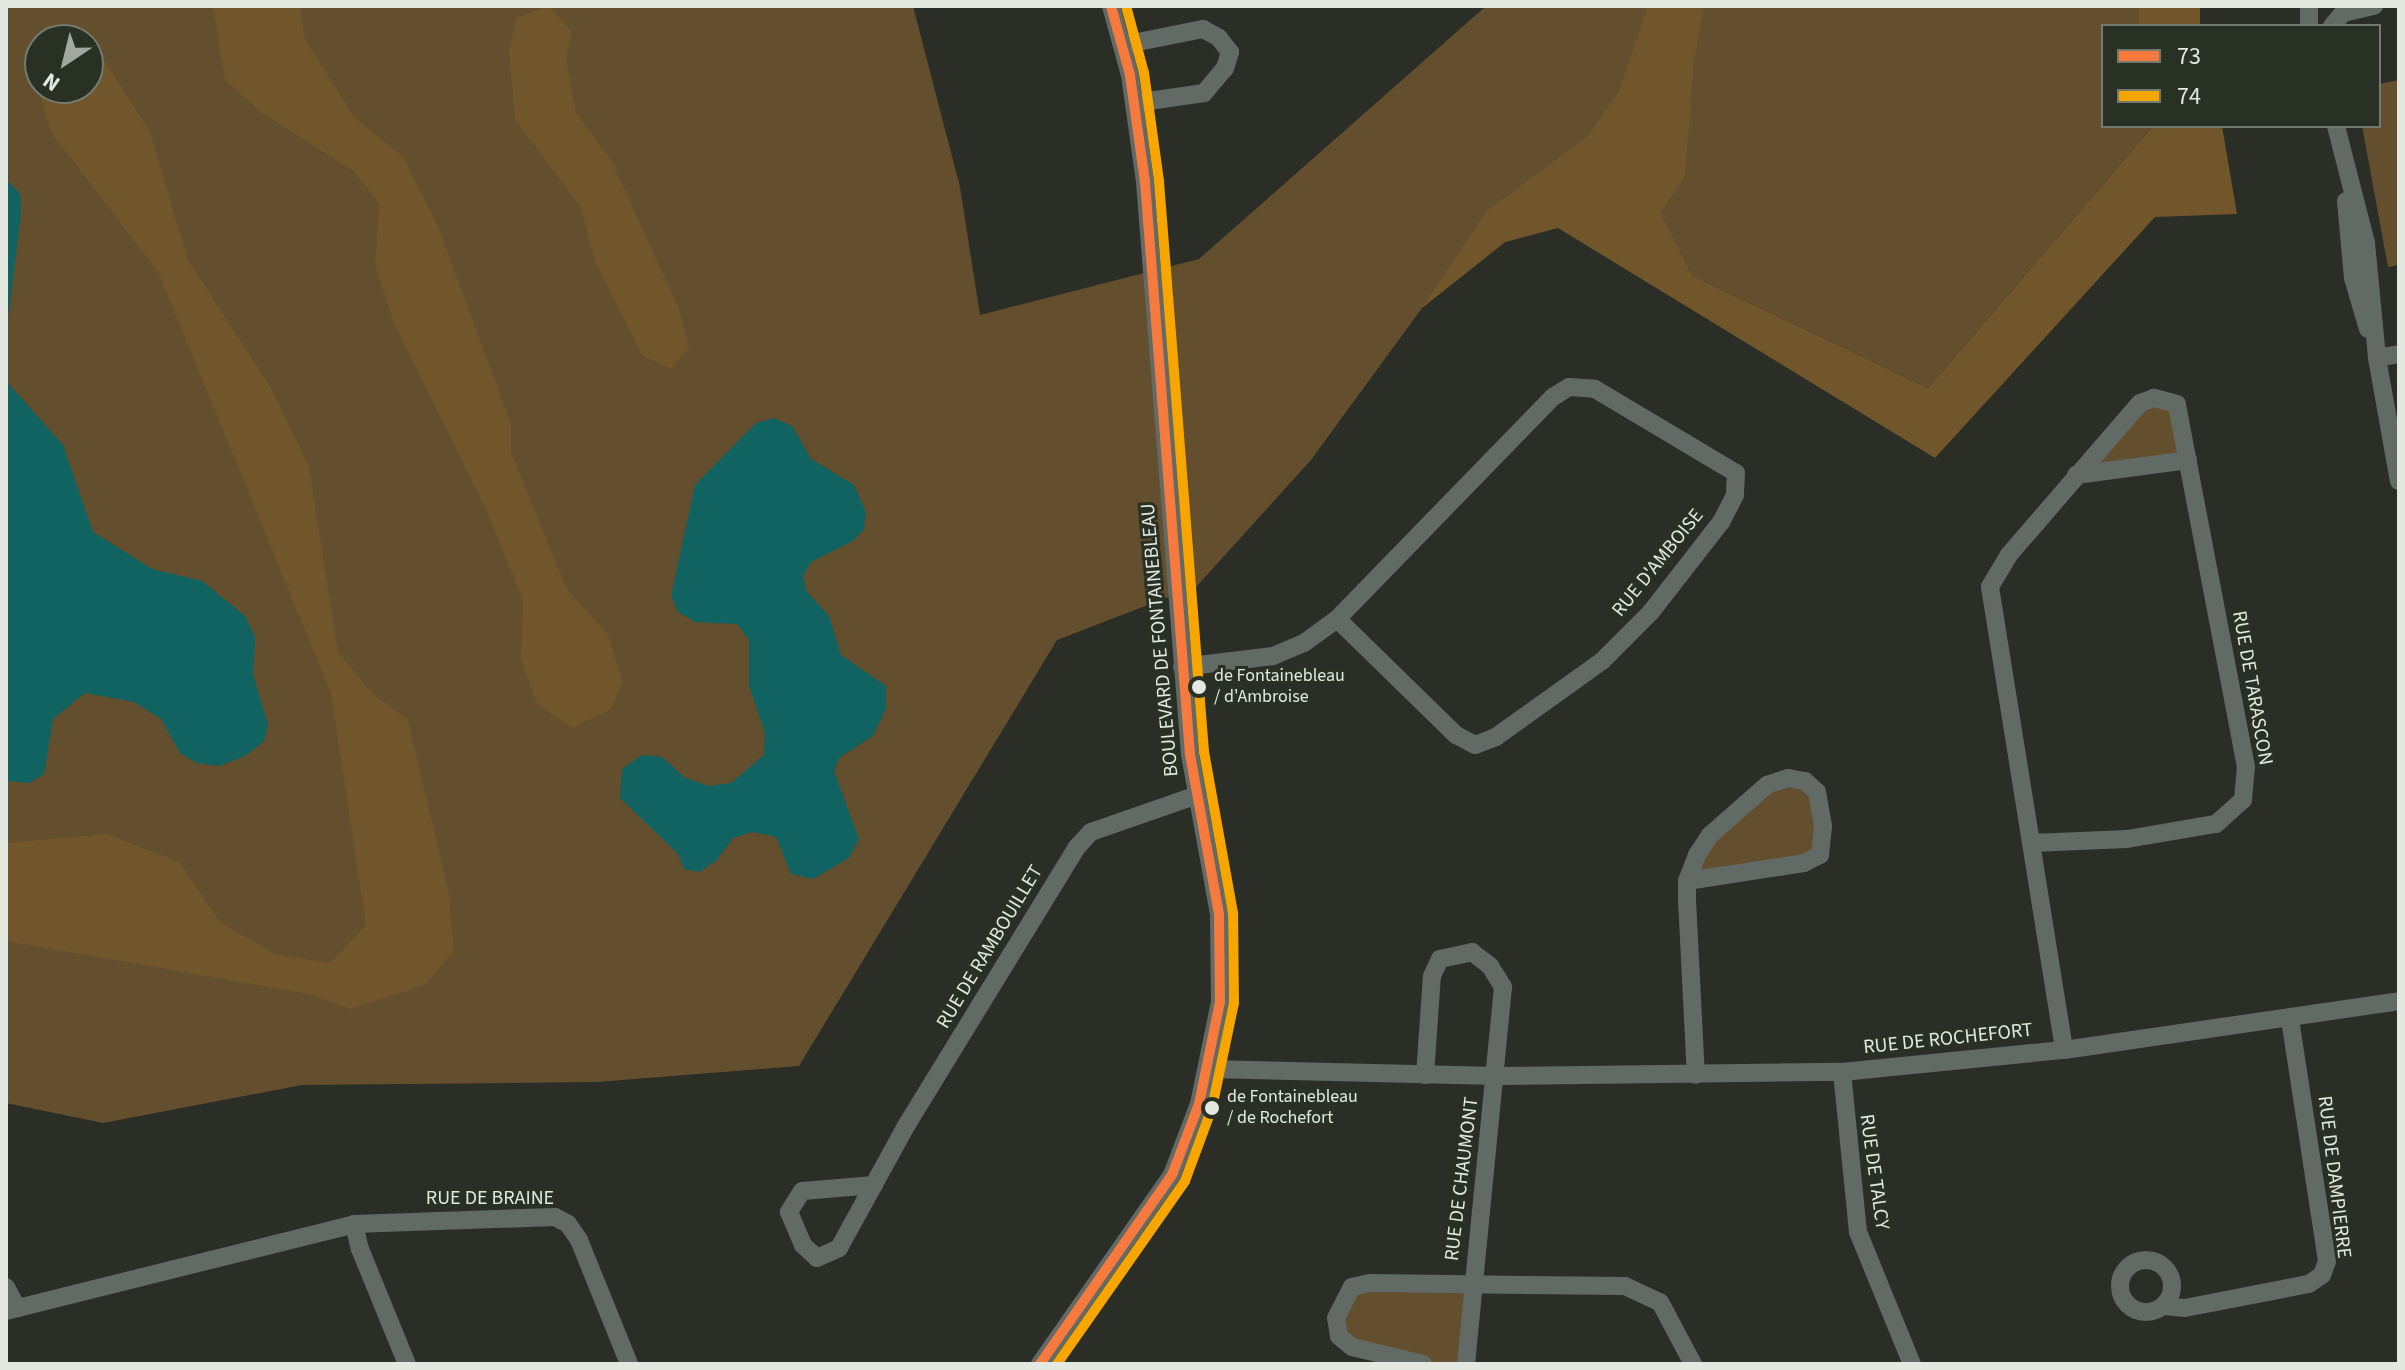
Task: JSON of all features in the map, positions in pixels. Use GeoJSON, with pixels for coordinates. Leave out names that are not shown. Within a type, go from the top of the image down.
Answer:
{"type":"FeatureCollection","features":[{"type":"Feature","properties":{"kind":"street","name":"BOULEVARD DE FONTAINEBLEAU"},"geometry":{"type":"LineString","coordinates":[[1040,1364],[1172,1175],[1208,1069],[1220,1002],[1221,944],[1197,795],[1182,667],[1135,103],[1111,6]]}},
{"type":"Feature","properties":{"kind":"street"},"geometry":{"type":"LineString","coordinates":[[2334,24],[2343,13],[2374,6]]}},
{"type":"Feature","properties":{"kind":"street"},"geometry":{"type":"LineString","coordinates":[[1123,45],[1203,29],[1219,38],[1230,52],[1225,68],[1204,93],[1135,103]]}},
{"type":"Feature","properties":{"kind":"street"},"geometry":{"type":"LineString","coordinates":[[2336,128],[2344,171],[2353,278],[2392,399],[2399,481]]}},
{"type":"Feature","properties":{"kind":"street"},"geometry":{"type":"LineString","coordinates":[[2377,358],[2399,354]]}},
{"type":"Feature","properties":{"kind":"street","name":"RUE D'AMBOISE"},"geometry":{"type":"LineString","coordinates":[[1182,667],[1273,656],[1304,643],[1337,619],[1553,397],[1569,387],[1595,389],[1736,473],[1735,495],[1721,522],[1651,612],[1602,661],[1486,741],[1475,745],[1456,735],[1337,619]]}},
{"type":"Feature","properties":{"kind":"street","name":"RUE DE TARASCON"},"geometry":{"type":"LineString","coordinates":[[2032,843],[2127,839],[2216,824],[2243,800],[2246,767],[2177,404],[2154,398],[2140,403],[2009,555],[1990,587],[2064,1050]]}},
{"type":"Feature","properties":{"kind":"street"},"geometry":{"type":"LineString","coordinates":[[2076,475],[2188,460]]}},
{"type":"Feature","properties":{"kind":"street"},"geometry":{"type":"LineString","coordinates":[[1687,881],[1804,863],[1820,855],[1823,826],[1817,792],[1805,781],[1788,778],[1767,785],[1710,835],[1687,881],[1696,1075]]}},
{"type":"Feature","properties":{"kind":"street","name":"RUE DE RAMBOUILLET"},"geometry":{"type":"LineString","coordinates":[[874,1185],[802,1191],[789,1212],[803,1245],[817,1258],[839,1248],[1077,847],[1091,832],[1197,795]]}},
{"type":"Feature","properties":{"kind":"street"},"geometry":{"type":"LineString","coordinates":[[1425,1075],[1432,976],[1440,959],[1472,952],[1490,966],[1503,987],[1497,1076]]}},
{"type":"Feature","properties":{"kind":"street","name":"RUE DE ROCHEFORT"},"geometry":{"type":"LineString","coordinates":[[1208,1069],[1497,1076],[1842,1072],[2064,1050],[2399,1001]]}},
{"type":"Feature","properties":{"kind":"street","name":"RUE DE DAMPIERRE"},"geometry":{"type":"LineString","coordinates":[[2165,1306],[2185,1308],[2278,1290],[2322,1275],[2327,1261],[2290,1019]]}},
{"type":"Feature","properties":{"kind":"street","name":"RUE DE TALCY"},"geometry":{"type":"LineString","coordinates":[[1842,1072],[1858,1232],[1912,1364]]}},
{"type":"Feature","properties":{"kind":"street","name":"RUE DE CHAUMONT"},"geometry":{"type":"LineString","coordinates":[[1466,1364],[1471,1288],[1497,1076]]}},
{"type":"Feature","properties":{"kind":"street","name":"RUE DE BRAINE"},"geometry":{"type":"LineString","coordinates":[[6,1287],[11,1309],[354,1224],[562,1219],[579,1240],[629,1364]]}},
{"type":"Feature","properties":{"kind":"street"},"geometry":{"type":"LineString","coordinates":[[354,1224],[360,1249],[407,1364]]}},
{"type":"Feature","properties":{"kind":"street","name":"RUE DE CHAUMONT"},"geometry":{"type":"LineString","coordinates":[[1423,1364],[1352,1347],[1339,1336],[1336,1318],[1342,1301],[1352,1287],[1370,1283],[1471,1288],[1625,1286],[1646,1292],[1672,1316],[1693,1364]]}},
{"type":"Feature","properties":{"kind":"shaded area"},"geometry":{"type":"Polygon","coordinates":[[[6,6],[913,6],[960,187],[980,315],[1199,259],[1486,6],[2139,6],[2143,24],[2101,24],[2101,128],[2151,128],[1928,388],[1693,276],[1660,214],[1558,227],[1505,242],[1422,308],[1311,460],[1197,586],[1057,640],[799,1066],[597,1082],[302,1085],[103,1123],[6,1103],[6,6]]]}},
{"type":"Feature","properties":{"kind":"shaded area"},"geometry":{"type":"Polygon","coordinates":[[[213,6],[300,6],[305,39],[354,117],[403,157],[438,226],[511,424],[511,452],[567,590],[608,634],[623,682],[610,710],[572,728],[537,704],[521,659],[523,599],[484,505],[393,321],[375,265],[379,203],[355,172],[261,112],[225,80],[213,6]]]}},
{"type":"Feature","properties":{"kind":"shaded area"},"geometry":{"type":"Polygon","coordinates":[[[549,6],[572,32],[566,58],[576,113],[611,160],[679,309],[689,348],[671,369],[643,356],[595,261],[581,207],[515,120],[509,52],[516,18],[549,6]]]}},
{"type":"Feature","properties":{"kind":"shaded area"},"geometry":{"type":"Polygon","coordinates":[[[1648,6],[1704,6],[1694,61],[1685,176],[1660,213],[1693,276],[1928,388],[2151,128],[2222,128],[2237,214],[2155,217],[1935,458],[1558,228],[1505,242],[1422,308],[1487,211],[1589,135],[1619,91],[1648,6]]]}},
{"type":"Feature","properties":{"kind":"shaded area"},"geometry":{"type":"Polygon","coordinates":[[[2139,6],[2200,6],[2200,24],[2139,24],[2139,6]]]}},
{"type":"Feature","properties":{"kind":"shaded area"},"geometry":{"type":"Polygon","coordinates":[[[104,61],[150,132],[188,260],[272,390],[309,467],[338,652],[373,694],[408,720],[449,894],[454,951],[425,985],[350,1009],[309,994],[6,941],[6,843],[107,834],[179,862],[220,922],[275,954],[330,963],[366,925],[331,693],[158,272],[51,132],[43,104],[104,104],[104,61]]]}},
{"type":"Feature","properties":{"kind":"shaded area"},"geometry":{"type":"Polygon","coordinates":[[[2399,80],[2399,265],[2388,267],[2362,128],[2381,128],[2381,84],[2399,80]]]}},
{"type":"Feature","properties":{"kind":"shaded area"},"geometry":{"type":"Polygon","coordinates":[[[2140,403],[2177,404],[2188,460],[2076,475],[2140,403]]]}},
{"type":"Feature","properties":{"kind":"shaded area"},"geometry":{"type":"Polygon","coordinates":[[[1788,778],[1817,792],[1820,855],[1687,881],[1697,855],[1788,778]]]}},
{"type":"Feature","properties":{"kind":"shaded area"},"geometry":{"type":"Polygon","coordinates":[[[1352,1287],[1471,1288],[1466,1364],[1423,1364],[1339,1336],[1352,1287]]]}},
{"type":"Feature","properties":{"kind":"water"},"geometry":{"type":"Polygon","coordinates":[[[6,179],[20,194],[21,213],[6,336],[6,179]]]}},
{"type":"Feature","properties":{"kind":"water"},"geometry":{"type":"Polygon","coordinates":[[[6,381],[63,445],[93,532],[152,569],[202,581],[245,616],[255,637],[253,675],[268,725],[264,741],[245,756],[219,766],[197,763],[180,753],[161,719],[134,702],[85,693],[53,719],[44,774],[29,783],[6,781],[6,381]]]}},
{"type":"Feature","properties":{"kind":"water"},"geometry":{"type":"Polygon","coordinates":[[[774,418],[792,426],[811,459],[854,485],[866,512],[864,529],[853,541],[811,562],[803,576],[807,592],[829,616],[841,655],[886,686],[886,708],[873,736],[840,757],[834,771],[859,839],[849,858],[813,879],[791,874],[776,837],[752,832],[733,838],[716,861],[699,872],[684,869],[678,854],[620,798],[622,769],[642,755],[662,757],[684,777],[708,786],[731,783],[764,755],[765,733],[749,686],[749,640],[737,624],[695,622],[678,612],[671,596],[695,485],[756,423],[774,418]]]}},
{"type":"Feature","properties":{"kind":"transit line","name":"73"},"geometry":{"type":"LineString","coordinates":[[1040,1364],[1172,1175],[1199,1104],[1220,1002],[1219,914],[1190,754],[1145,182],[1130,75],[1111,6]]}},
{"type":"Feature","properties":{"kind":"transit line","name":"74"},"geometry":{"type":"LineString","coordinates":[[1057,1364],[1185,1181],[1212,1108],[1234,1003],[1233,913],[1204,752],[1159,181],[1144,73],[1126,6]]}},
{"type":"Feature","properties":{"kind":"place","name":"de Fontainebleau / d'Ambroise"},"geometry":{"type":"Point","coordinates":[1199,687]}},
{"type":"Feature","properties":{"kind":"place","name":"de Fontainebleau / de Rochefort"},"geometry":{"type":"Point","coordinates":[1212,1108]}}]}
